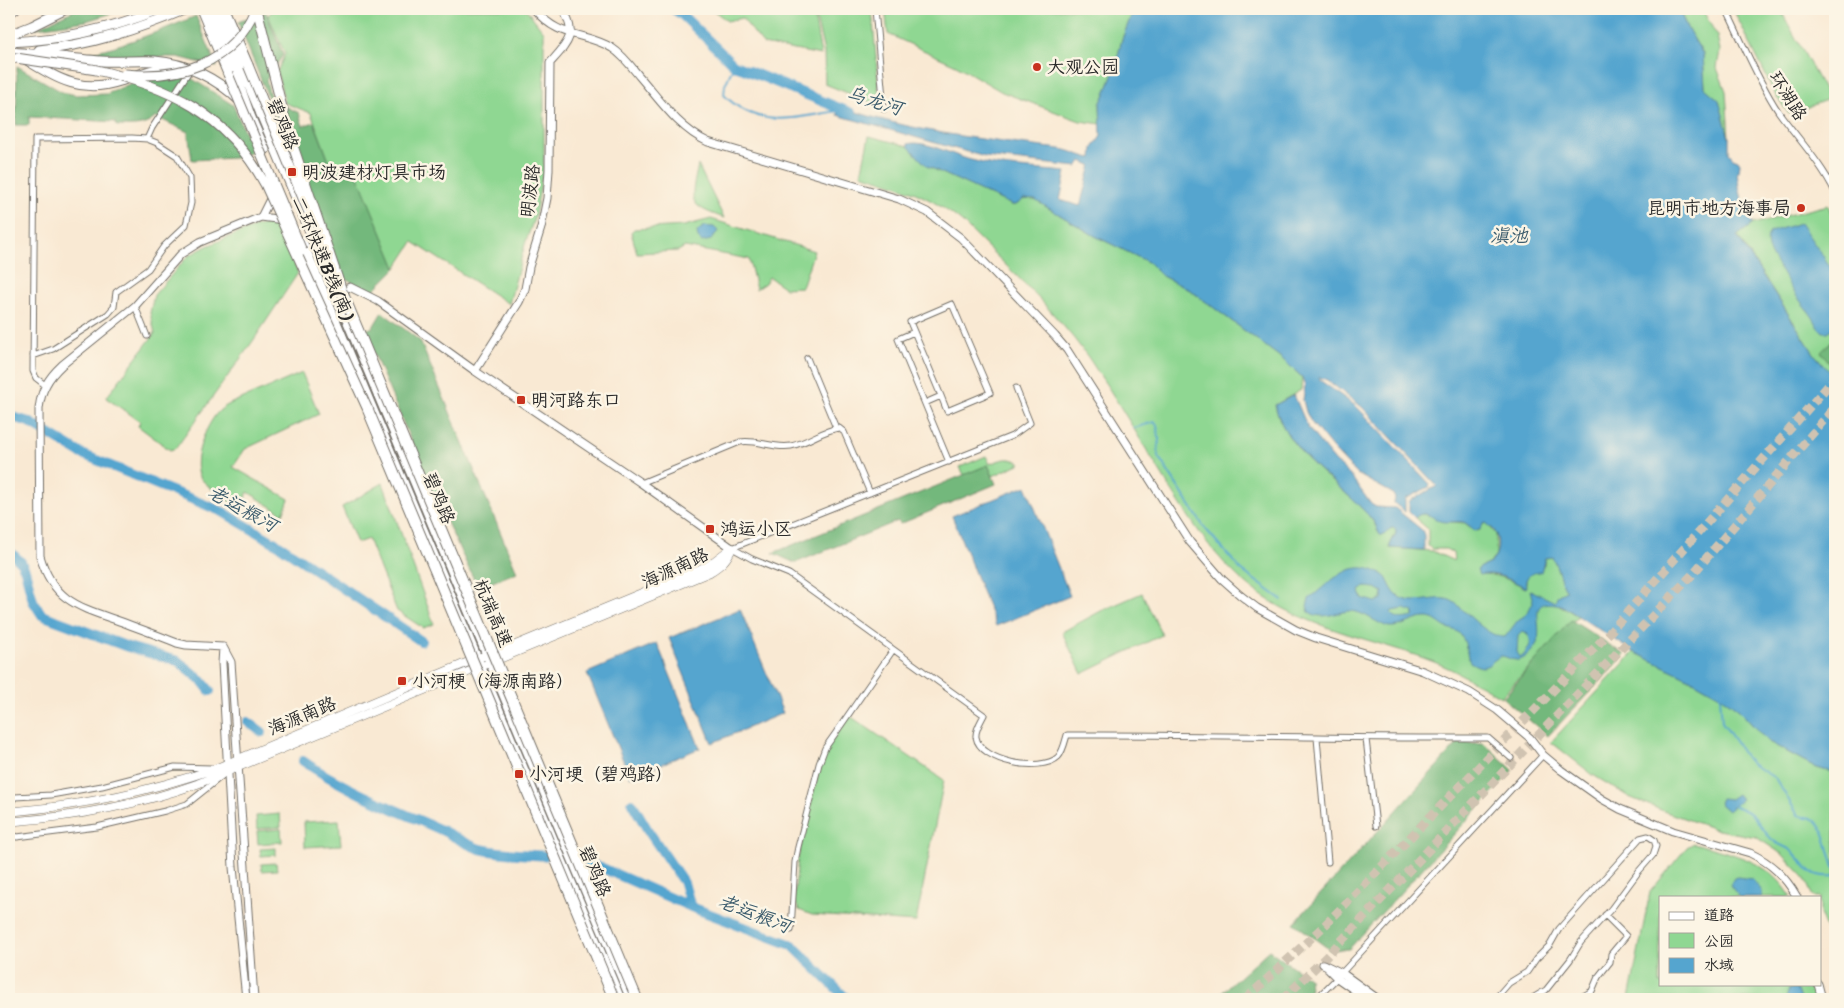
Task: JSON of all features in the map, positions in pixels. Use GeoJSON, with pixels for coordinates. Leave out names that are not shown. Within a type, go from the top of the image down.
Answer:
{"type":"FeatureCollection","features":[{"type":"Feature","properties":{"kind":"highway","name":"杭瑞高速"},"geometry":{"type":"LineString","coordinates":[[339,293],[636,999]]}},
{"type":"Feature","properties":{"kind":"highway"},"geometry":{"type":"LineString","coordinates":[[368,410],[614,999]]}},
{"type":"Feature","properties":{"kind":"main road"},"geometry":{"type":"LineString","coordinates":[[9,13],[15,9]]}},
{"type":"Feature","properties":{"kind":"main road"},"geometry":{"type":"LineString","coordinates":[[9,35],[66,9]]}},
{"type":"Feature","properties":{"kind":"main road"},"geometry":{"type":"LineString","coordinates":[[9,42],[40,40],[86,32],[127,21],[160,9]]}},
{"type":"Feature","properties":{"kind":"main road"},"geometry":{"type":"LineString","coordinates":[[9,52],[52,49],[99,40],[141,27],[186,9]]}},
{"type":"Feature","properties":{"kind":"main road","name":"碧鸡路"},"geometry":{"type":"LineString","coordinates":[[211,9],[261,114],[339,293],[620,999]]}},
{"type":"Feature","properties":{"kind":"main road","name":"碧鸡路"},"geometry":{"type":"LineString","coordinates":[[211,9],[251,118],[296,227],[631,999]]}},
{"type":"Feature","properties":{"kind":"main road","name":"二环快速B线(南)"},"geometry":{"type":"LineString","coordinates":[[211,9],[368,410]]}},
{"type":"Feature","properties":{"kind":"main road"},"geometry":{"type":"LineString","coordinates":[[224,9],[339,293]]}},
{"type":"Feature","properties":{"kind":"main road"},"geometry":{"type":"LineString","coordinates":[[256,9],[266,40],[288,131],[339,293]]}},
{"type":"Feature","properties":{"kind":"main road"},"geometry":{"type":"LineString","coordinates":[[9,57],[130,74],[155,75],[179,72],[217,56],[243,31],[256,9]]}},
{"type":"Feature","properties":{"kind":"main road"},"geometry":{"type":"LineString","coordinates":[[9,52],[60,79],[86,87],[107,85],[155,69],[170,67],[189,69]]}},
{"type":"Feature","properties":{"kind":"main road"},"geometry":{"type":"LineString","coordinates":[[9,52],[104,61],[160,62],[189,69],[212,80],[230,92],[251,118]]}},
{"type":"Feature","properties":{"kind":"main road"},"geometry":{"type":"LineString","coordinates":[[92,69],[146,84],[191,105],[217,122],[243,150],[261,177],[368,410]]}},
{"type":"Feature","properties":{"kind":"main road","name":"海源南路"},"geometry":{"type":"LineString","coordinates":[[17,821],[78,815],[125,806],[173,792],[484,660],[710,572],[720,566],[732,548]]}},
{"type":"Feature","properties":{"kind":"main road","name":"海源南路"},"geometry":{"type":"LineString","coordinates":[[17,811],[53,808],[117,797],[217,768],[228,768]]}},
{"type":"Feature","properties":{"kind":"street"},"geometry":{"type":"LineString","coordinates":[[534,9],[552,26],[602,44],[621,56],[679,123],[699,138],[899,199],[927,212],[939,220],[973,250],[1067,350],[1190,542],[1211,567],[1240,595],[1257,608],[1296,630],[1325,641],[1423,671],[1469,692],[1497,710],[1530,738],[1561,770],[1602,799],[1638,818],[1679,833],[1750,852],[1779,871],[1796,896]]}},
{"type":"Feature","properties":{"kind":"street"},"geometry":{"type":"LineString","coordinates":[[562,9],[570,26],[570,34]]}},
{"type":"Feature","properties":{"kind":"street"},"geometry":{"type":"LineString","coordinates":[[875,9],[884,109]]}},
{"type":"Feature","properties":{"kind":"street","name":"环湖路"},"geometry":{"type":"LineString","coordinates":[[1726,9],[1768,95],[1791,128],[1816,158],[1835,192]]}},
{"type":"Feature","properties":{"kind":"street","name":"明波路"},"geometry":{"type":"LineString","coordinates":[[475,371],[519,302],[525,289],[547,198],[550,63],[566,45],[570,34]]}},
{"type":"Feature","properties":{"kind":"street"},"geometry":{"type":"LineString","coordinates":[[147,139],[189,69]]}},
{"type":"Feature","properties":{"kind":"street"},"geometry":{"type":"LineString","coordinates":[[33,356],[53,349],[108,314],[114,307],[116,292],[148,268],[164,246],[186,225],[191,203],[190,178],[177,156],[158,143],[147,139],[132,138],[35,139],[33,356],[33,371],[36,378],[45,385]]}},
{"type":"Feature","properties":{"kind":"street"},"geometry":{"type":"LineString","coordinates":[[261,217],[270,202],[277,182]]}},
{"type":"Feature","properties":{"kind":"street"},"geometry":{"type":"LineString","coordinates":[[223,647],[177,643],[78,607],[58,591],[43,569],[40,556],[38,420],[40,400],[45,385],[62,365],[135,306],[181,254],[200,242],[261,217],[276,219],[296,227]]}},
{"type":"Feature","properties":{"kind":"street"},"geometry":{"type":"LineString","coordinates":[[339,293],[350,287],[378,301],[475,371],[732,548],[752,559],[789,574],[984,715],[976,733],[976,739],[992,755],[1000,760],[1028,764],[1052,761],[1058,757],[1067,736],[1154,735],[1366,739],[1488,738],[1511,758]]}},
{"type":"Feature","properties":{"kind":"street"},"geometry":{"type":"LineString","coordinates":[[952,304],[990,393],[947,411],[941,396],[910,322],[952,304]]}},
{"type":"Feature","properties":{"kind":"street"},"geometry":{"type":"LineString","coordinates":[[135,306],[147,336]]}},
{"type":"Feature","properties":{"kind":"street"},"geometry":{"type":"LineString","coordinates":[[914,332],[898,339],[949,462]]}},
{"type":"Feature","properties":{"kind":"street"},"geometry":{"type":"LineString","coordinates":[[807,358],[836,428]]}},
{"type":"Feature","properties":{"kind":"street"},"geometry":{"type":"LineString","coordinates":[[732,548],[1012,436],[1030,423],[1016,388]]}},
{"type":"Feature","properties":{"kind":"street"},"geometry":{"type":"LineString","coordinates":[[925,403],[941,396]]}},
{"type":"Feature","properties":{"kind":"street"},"geometry":{"type":"LineString","coordinates":[[640,483],[740,442],[747,441],[776,447],[794,446],[836,428],[842,429],[844,432],[870,493]]}},
{"type":"Feature","properties":{"kind":"street"},"geometry":{"type":"LineString","coordinates":[[223,647],[231,662],[254,999]]}},
{"type":"Feature","properties":{"kind":"street"},"geometry":{"type":"LineString","coordinates":[[223,647],[222,663],[233,867],[246,999]]}},
{"type":"Feature","properties":{"kind":"street"},"geometry":{"type":"LineString","coordinates":[[791,930],[795,862],[819,764],[834,734],[893,650]]}},
{"type":"Feature","properties":{"kind":"street"},"geometry":{"type":"LineString","coordinates":[[1316,738],[1328,862]]}},
{"type":"Feature","properties":{"kind":"street"},"geometry":{"type":"LineString","coordinates":[[1366,739],[1376,826]]}},
{"type":"Feature","properties":{"kind":"street"},"geometry":{"type":"LineString","coordinates":[[1316,999],[1340,976],[1544,754]]}},
{"type":"Feature","properties":{"kind":"street"},"geometry":{"type":"LineString","coordinates":[[217,768],[175,767],[102,786],[50,795],[15,797],[10,803],[12,834],[17,837],[78,830],[165,811],[187,804],[228,768]]}},
{"type":"Feature","properties":{"kind":"street"},"geometry":{"type":"LineString","coordinates":[[1495,999],[1509,983],[1526,972],[1550,945],[1559,929],[1640,838],[1645,836],[1651,838],[1656,846],[1653,855],[1581,942],[1570,960],[1546,990],[1531,999]]}},
{"type":"Feature","properties":{"kind":"street"},"geometry":{"type":"LineString","coordinates":[[1578,999],[1592,991],[1598,978],[1610,962],[1611,954],[1626,936],[1605,915]]}},
{"type":"Feature","properties":{"kind":"street"},"geometry":{"type":"LineString","coordinates":[[1340,976],[1367,999]]}},
{"type":"Feature","properties":{"kind":"street"},"geometry":{"type":"LineString","coordinates":[[1340,976],[1378,999]]}},
{"type":"Feature","properties":{"kind":"street"},"geometry":{"type":"LineString","coordinates":[[1819,986],[1822,999]]}},
{"type":"Feature","properties":{"kind":"green space"},"geometry":{"type":"Polygon","coordinates":[[[77,9],[126,9],[86,21],[36,28],[77,9]]]}},
{"type":"Feature","properties":{"kind":"green space"},"geometry":{"type":"Polygon","coordinates":[[[275,9],[382,9],[387,12],[393,9],[526,9],[544,32],[544,167],[535,216],[525,244],[509,304],[413,242],[396,268],[355,170],[348,172],[330,164],[311,113],[285,103],[277,72],[285,54],[268,15],[275,9]]]}},
{"type":"Feature","properties":{"kind":"green space"},"geometry":{"type":"Polygon","coordinates":[[[712,9],[813,9],[821,55],[763,44],[742,18],[727,21],[712,9]]]}},
{"type":"Feature","properties":{"kind":"green space"},"geometry":{"type":"Polygon","coordinates":[[[814,9],[872,9],[880,106],[825,84],[824,52],[814,9]]]}},
{"type":"Feature","properties":{"kind":"green space","name":"大观公园"},"geometry":{"type":"Polygon","coordinates":[[[885,9],[1134,9],[1122,39],[1115,68],[1100,104],[1101,124],[1080,121],[1002,92],[956,65],[888,34],[885,9]]]}},
{"type":"Feature","properties":{"kind":"green space"},"geometry":{"type":"Polygon","coordinates":[[[1679,9],[1702,9],[1717,36],[1720,50],[1717,68],[1726,91],[1729,138],[1719,100],[1705,89],[1703,54],[1686,26],[1679,9]]]}},
{"type":"Feature","properties":{"kind":"green space"},"geometry":{"type":"Polygon","coordinates":[[[1733,9],[1780,9],[1829,99],[1789,114],[1776,96],[1733,9]]]}},
{"type":"Feature","properties":{"kind":"green space"},"geometry":{"type":"Polygon","coordinates":[[[266,12],[283,55],[266,80],[271,99],[299,113],[303,126],[314,122],[330,164],[348,172],[355,169],[396,268],[373,291],[365,289],[343,277],[238,22],[266,12]]]}},
{"type":"Feature","properties":{"kind":"green space"},"geometry":{"type":"Polygon","coordinates":[[[196,16],[217,67],[178,57],[121,57],[83,54],[140,38],[196,16]]]}},
{"type":"Feature","properties":{"kind":"green space"},"geometry":{"type":"Polygon","coordinates":[[[17,66],[62,92],[76,95],[107,94],[145,77],[176,74],[191,78],[233,105],[253,151],[235,158],[192,160],[188,132],[156,117],[142,125],[133,126],[117,126],[116,122],[29,117],[29,125],[16,125],[17,66]]]}},
{"type":"Feature","properties":{"kind":"green space"},"geometry":{"type":"Polygon","coordinates":[[[869,136],[908,146],[927,166],[1012,205],[1016,205],[1024,199],[1035,200],[1095,236],[1148,262],[1162,276],[1190,290],[1280,357],[1302,377],[1301,390],[1275,405],[1287,433],[1306,457],[1367,514],[1374,522],[1378,532],[1384,535],[1391,528],[1395,528],[1396,533],[1390,548],[1432,551],[1454,561],[1453,553],[1446,549],[1432,549],[1428,546],[1428,529],[1415,518],[1419,514],[1424,514],[1433,516],[1440,521],[1465,523],[1479,531],[1485,521],[1496,534],[1496,556],[1488,564],[1481,567],[1485,574],[1506,579],[1525,588],[1527,576],[1544,565],[1545,558],[1552,557],[1567,591],[1560,594],[1556,603],[1578,616],[1501,697],[1443,666],[1315,623],[1271,601],[1250,587],[1226,565],[1206,541],[1187,515],[1088,357],[1028,287],[950,212],[914,192],[861,174],[869,136]]]}},
{"type":"Feature","properties":{"kind":"green space"},"geometry":{"type":"Polygon","coordinates":[[[698,165],[724,218],[703,209],[694,200],[693,187],[698,165]]]}},
{"type":"Feature","properties":{"kind":"green space"},"geometry":{"type":"Polygon","coordinates":[[[1828,205],[1835,223],[1835,378],[1815,355],[1737,235],[1753,224],[1828,205]]]}},
{"type":"Feature","properties":{"kind":"green space"},"geometry":{"type":"Polygon","coordinates":[[[711,219],[814,251],[802,287],[785,288],[769,277],[765,283],[756,289],[749,259],[685,247],[678,251],[637,253],[631,232],[634,229],[684,226],[711,219]]]}},
{"type":"Feature","properties":{"kind":"green space"},"geometry":{"type":"Polygon","coordinates":[[[271,223],[280,231],[298,273],[253,341],[176,448],[170,450],[138,426],[140,421],[106,398],[155,333],[150,313],[154,295],[188,256],[256,226],[271,223]]]}},
{"type":"Feature","properties":{"kind":"green space"},"geometry":{"type":"Polygon","coordinates":[[[382,312],[420,341],[517,572],[478,588],[433,493],[366,335],[366,330],[373,327],[382,312]]]}},
{"type":"Feature","properties":{"kind":"green space"},"geometry":{"type":"Polygon","coordinates":[[[1835,338],[1835,369],[1821,352],[1835,338]]]}},
{"type":"Feature","properties":{"kind":"green space"},"geometry":{"type":"Polygon","coordinates":[[[302,373],[319,414],[245,449],[233,467],[289,499],[283,514],[248,492],[241,508],[212,489],[203,481],[199,474],[197,466],[198,456],[204,435],[214,417],[223,408],[235,401],[302,373]]]}},
{"type":"Feature","properties":{"kind":"green space"},"geometry":{"type":"Polygon","coordinates":[[[986,456],[990,464],[1006,459],[1021,463],[993,476],[988,465],[964,475],[960,467],[986,456]]]}},
{"type":"Feature","properties":{"kind":"green space"},"geometry":{"type":"Polygon","coordinates":[[[988,465],[996,484],[900,524],[898,521],[795,563],[773,553],[988,465]]]}},
{"type":"Feature","properties":{"kind":"green space"},"geometry":{"type":"Polygon","coordinates":[[[383,483],[434,624],[423,628],[397,611],[368,539],[357,543],[342,507],[383,483]]]}},
{"type":"Feature","properties":{"kind":"green space"},"geometry":{"type":"Polygon","coordinates":[[[1142,593],[1162,635],[1082,674],[1062,632],[1101,611],[1142,593]]]}},
{"type":"Feature","properties":{"kind":"green space"},"geometry":{"type":"Polygon","coordinates":[[[1571,620],[1625,655],[1548,736],[1503,698],[1571,620]]]}},
{"type":"Feature","properties":{"kind":"green space"},"geometry":{"type":"Polygon","coordinates":[[[1634,652],[1720,696],[1738,709],[1767,741],[1817,768],[1835,773],[1835,951],[1822,919],[1822,896],[1813,896],[1804,877],[1782,854],[1756,837],[1718,830],[1629,797],[1593,775],[1551,742],[1634,652]]]}},
{"type":"Feature","properties":{"kind":"green space"},"geometry":{"type":"Polygon","coordinates":[[[850,716],[944,780],[916,922],[812,915],[799,910],[794,900],[798,858],[820,765],[830,743],[850,716]]]}},
{"type":"Feature","properties":{"kind":"green space"},"geometry":{"type":"Polygon","coordinates":[[[1458,743],[1484,743],[1513,770],[1349,949],[1330,950],[1294,923],[1458,743]]]}},
{"type":"Feature","properties":{"kind":"green space"},"geometry":{"type":"Polygon","coordinates":[[[280,814],[281,827],[257,829],[256,816],[280,814]]]}},
{"type":"Feature","properties":{"kind":"green space"},"geometry":{"type":"Polygon","coordinates":[[[339,820],[341,845],[305,847],[304,822],[339,820]]]}},
{"type":"Feature","properties":{"kind":"green space"},"geometry":{"type":"Polygon","coordinates":[[[281,829],[282,842],[258,844],[257,831],[281,829]]]}},
{"type":"Feature","properties":{"kind":"green space"},"geometry":{"type":"Polygon","coordinates":[[[1694,843],[1748,860],[1772,874],[1790,896],[1659,896],[1659,986],[1816,986],[1819,999],[1629,999],[1650,892],[1687,847],[1694,843]]]}},
{"type":"Feature","properties":{"kind":"green space"},"geometry":{"type":"Polygon","coordinates":[[[276,848],[276,855],[261,856],[260,849],[276,848]]]}},
{"type":"Feature","properties":{"kind":"green space"},"geometry":{"type":"Polygon","coordinates":[[[276,863],[277,870],[262,871],[261,864],[276,863]]]}},
{"type":"Feature","properties":{"kind":"green space"},"geometry":{"type":"Polygon","coordinates":[[[1269,950],[1309,978],[1310,990],[1301,999],[1215,999],[1269,950]]]}},
{"type":"Feature","properties":{"kind":"water","name":"滇池"},"geometry":{"type":"Polygon","coordinates":[[[1134,9],[1679,9],[1686,26],[1703,54],[1705,88],[1719,100],[1729,138],[1729,153],[1740,163],[1739,172],[1737,172],[1740,193],[1753,224],[1737,236],[1815,355],[1835,378],[1835,773],[1817,768],[1767,741],[1738,709],[1720,696],[1634,652],[1561,605],[1550,603],[1539,607],[1538,640],[1527,656],[1518,660],[1501,656],[1484,667],[1470,662],[1464,640],[1459,633],[1429,618],[1421,618],[1399,626],[1389,627],[1350,611],[1324,616],[1314,615],[1309,612],[1307,606],[1309,599],[1331,580],[1356,568],[1365,568],[1384,576],[1394,592],[1403,599],[1413,601],[1450,600],[1492,634],[1505,637],[1518,620],[1527,614],[1533,602],[1530,590],[1555,602],[1557,596],[1566,591],[1552,557],[1545,558],[1541,572],[1534,573],[1527,578],[1526,588],[1497,575],[1479,575],[1477,570],[1490,563],[1497,552],[1497,538],[1494,530],[1485,522],[1481,529],[1476,531],[1463,522],[1443,522],[1424,514],[1418,515],[1415,518],[1409,512],[1409,501],[1437,486],[1362,407],[1327,380],[1319,377],[1321,381],[1357,407],[1430,484],[1429,487],[1405,499],[1405,512],[1394,503],[1395,498],[1392,493],[1357,474],[1311,422],[1303,400],[1305,386],[1302,377],[1280,357],[1190,290],[1162,276],[1148,262],[1095,236],[1035,200],[1024,199],[1016,205],[1012,205],[927,166],[908,144],[915,143],[930,146],[982,163],[1066,172],[1060,200],[1080,206],[1091,165],[1081,161],[1077,167],[985,157],[837,115],[839,106],[920,129],[1064,150],[1092,158],[1093,148],[1101,136],[1100,104],[1115,68],[1122,39],[1134,9]],[[1365,587],[1360,591],[1362,598],[1376,602],[1382,599],[1383,592],[1376,588],[1365,587]],[[1404,609],[1392,611],[1391,614],[1393,616],[1401,618],[1413,617],[1414,612],[1404,609]],[[1522,632],[1518,636],[1517,652],[1520,657],[1523,656],[1531,642],[1528,634],[1522,632]]]}},
{"type":"Feature","properties":{"kind":"water"},"geometry":{"type":"Polygon","coordinates":[[[1800,223],[1834,272],[1835,327],[1828,332],[1823,332],[1820,329],[1792,289],[1768,249],[1767,243],[1770,232],[1800,223]]]}},
{"type":"Feature","properties":{"kind":"water"},"geometry":{"type":"Polygon","coordinates":[[[704,226],[714,227],[718,231],[711,240],[702,242],[698,238],[697,232],[704,226]]]}},
{"type":"Feature","properties":{"kind":"water"},"geometry":{"type":"Polygon","coordinates":[[[1294,395],[1308,428],[1335,461],[1350,475],[1371,504],[1376,507],[1395,508],[1422,530],[1424,550],[1390,548],[1396,533],[1395,528],[1391,528],[1384,535],[1380,535],[1374,522],[1361,508],[1303,454],[1281,423],[1275,405],[1294,395]]]}},
{"type":"Feature","properties":{"kind":"water"},"geometry":{"type":"Polygon","coordinates":[[[1026,486],[1070,596],[996,626],[952,516],[1026,486]]]}},
{"type":"Feature","properties":{"kind":"water"},"geometry":{"type":"Polygon","coordinates":[[[740,609],[783,713],[712,743],[669,638],[740,609]]]}},
{"type":"Feature","properties":{"kind":"water"},"geometry":{"type":"Polygon","coordinates":[[[657,643],[700,748],[630,777],[587,673],[657,643]]]}},
{"type":"Feature","properties":{"kind":"water"},"geometry":{"type":"Polygon","coordinates":[[[1737,794],[1741,799],[1728,811],[1719,803],[1721,798],[1730,799],[1737,794]]]}},
{"type":"Feature","properties":{"kind":"water"},"geometry":{"type":"Polygon","coordinates":[[[1734,878],[1752,879],[1762,891],[1762,896],[1738,896],[1730,885],[1734,878]]]}},
{"type":"Feature","properties":{"kind":"water"},"geometry":{"type":"Polygon","coordinates":[[[1796,988],[1800,999],[1786,999],[1789,989],[1796,988]]]}},
{"type":"Feature","properties":{"kind":"waterway","name":"乌龙河"},"geometry":{"type":"LineString","coordinates":[[673,9],[681,14],[734,65],[851,113]]}},
{"type":"Feature","properties":{"kind":"waterway"},"geometry":{"type":"LineString","coordinates":[[734,65],[725,85],[724,95],[737,106],[751,114],[778,119],[839,111]]}},
{"type":"Feature","properties":{"kind":"waterway","name":"老运粮河"},"geometry":{"type":"LineString","coordinates":[[9,416],[29,422],[82,454],[223,512],[282,547],[421,641]]}},
{"type":"Feature","properties":{"kind":"waterway"},"geometry":{"type":"LineString","coordinates":[[1134,428],[1154,422],[1157,425],[1159,440],[1158,456],[1204,527],[1241,570],[1282,600]]}},
{"type":"Feature","properties":{"kind":"waterway","name":"老运粮河"},"geometry":{"type":"LineString","coordinates":[[9,551],[21,562],[33,601],[42,615],[128,647],[178,661],[202,681],[210,691]]}},
{"type":"Feature","properties":{"kind":"waterway"},"geometry":{"type":"LineString","coordinates":[[1720,696],[1722,722],[1747,759],[1753,765],[1775,778],[1798,815],[1811,818],[1818,823],[1835,869]]}},
{"type":"Feature","properties":{"kind":"waterway","name":"老运粮河"},"geometry":{"type":"LineString","coordinates":[[248,722],[262,732]]}},
{"type":"Feature","properties":{"kind":"waterway","name":"老运粮河"},"geometry":{"type":"LineString","coordinates":[[303,761],[352,790],[480,849],[545,856]]}},
{"type":"Feature","properties":{"kind":"waterway","name":"老运粮河"},"geometry":{"type":"LineString","coordinates":[[632,803],[649,832],[684,883],[691,907]]}},
{"type":"Feature","properties":{"kind":"waterway"},"geometry":{"type":"LineString","coordinates":[[1734,806],[1750,813],[1776,843],[1792,851],[1815,874],[1835,876]]}},
{"type":"Feature","properties":{"kind":"waterway","name":"老运粮河"},"geometry":{"type":"LineString","coordinates":[[590,864],[691,907],[792,945],[847,999]]}},
{"type":"Feature","properties":{"kind":"tunnel"},"geometry":{"type":"LineString","coordinates":[[1246,999],[1325,925],[1610,632],[1835,378]]}},
{"type":"Feature","properties":{"kind":"tunnel"},"geometry":{"type":"LineString","coordinates":[[1283,999],[1325,958],[1692,575],[1835,407]]}},
{"type":"Feature","properties":{"kind":"place","name":"大观公园"},"geometry":{"type":"Point","coordinates":[1037,67]}},
{"type":"Feature","properties":{"kind":"place","name":"明波建材灯具市场"},"geometry":{"type":"Point","coordinates":[292,172]}},
{"type":"Feature","properties":{"kind":"place","name":"昆明市地方海事局"},"geometry":{"type":"Point","coordinates":[1801,208]}},
{"type":"Feature","properties":{"kind":"place","name":"明河路东口"},"geometry":{"type":"Point","coordinates":[521,400]}},
{"type":"Feature","properties":{"kind":"place","name":"鸿运小区"},"geometry":{"type":"Point","coordinates":[710,529]}},
{"type":"Feature","properties":{"kind":"place","name":"小河梗（海源南路）"},"geometry":{"type":"Point","coordinates":[402,681]}},
{"type":"Feature","properties":{"kind":"place","name":"小河埂（碧鸡路）"},"geometry":{"type":"Point","coordinates":[519,774]}}]}
